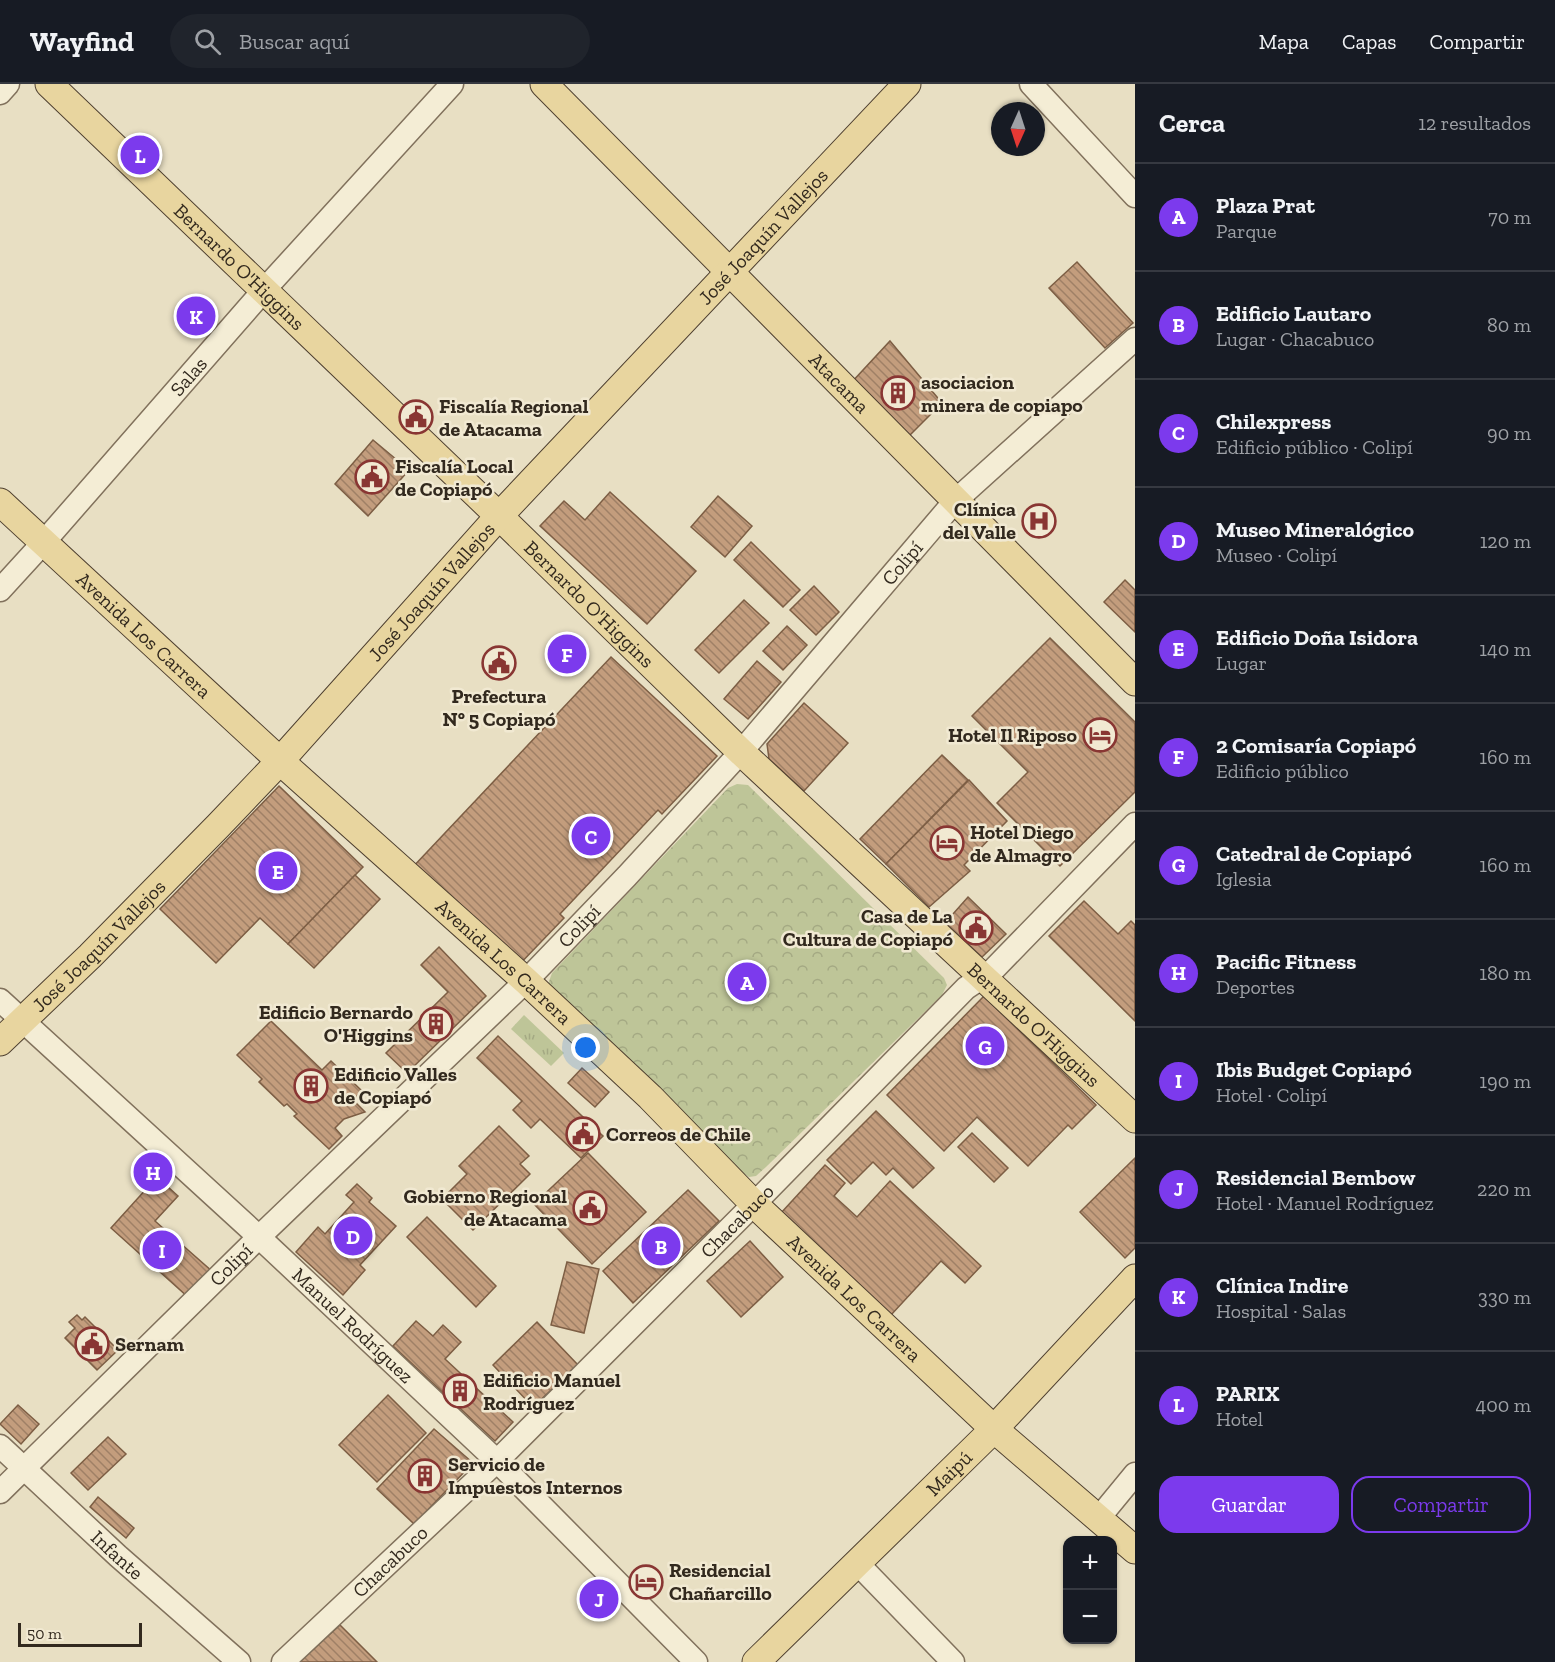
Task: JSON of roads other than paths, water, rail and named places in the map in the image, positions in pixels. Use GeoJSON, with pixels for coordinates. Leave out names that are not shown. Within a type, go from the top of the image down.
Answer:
{"type":"FeatureCollection","features":[{"type":"Feature","properties":{"kind":"main road","name":"Bernardo O'Higgins"},"geometry":{"type":"LineString","coordinates":[[49,84],[741,752],[1135,1119]]}},
{"type":"Feature","properties":{"kind":"main road","name":"Atacama"},"geometry":{"type":"LineString","coordinates":[[544,84],[1135,682]]}},
{"type":"Feature","properties":{"kind":"main road","name":"José Joaquín Vallejos"},"geometry":{"type":"LineString","coordinates":[[0,1042],[156,891],[280,760],[499,516],[908,84]]}},
{"type":"Feature","properties":{"kind":"main road","name":"Avenida Los Carrera"},"geometry":{"type":"LineString","coordinates":[[0,502],[650,1096],[754,1204],[994,1429],[1135,1550]]}},
{"type":"Feature","properties":{"kind":"main road","name":"Maipú"},"geometry":{"type":"LineString","coordinates":[[756,1662],[994,1429],[1135,1278]]}},
{"type":"Feature","properties":{"kind":"street"},"geometry":{"type":"LineString","coordinates":[[0,93],[8,84]]}},
{"type":"Feature","properties":{"kind":"street","name":"Salas"},"geometry":{"type":"LineString","coordinates":[[0,590],[264,290],[452,84]]}},
{"type":"Feature","properties":{"kind":"street"},"geometry":{"type":"LineString","coordinates":[[1031,84],[1135,196]]}},
{"type":"Feature","properties":{"kind":"street","name":"Colipí"},"geometry":{"type":"LineString","coordinates":[[0,1492],[259,1237],[526,981],[741,752],[955,501],[1135,339]]}},
{"type":"Feature","properties":{"kind":"street","name":"Chacabuco"},"geometry":{"type":"LineString","coordinates":[[283,1662],[497,1461],[966,988],[993,970],[1135,824]]}},
{"type":"Feature","properties":{"kind":"street","name":"Manuel Rodríguez"},"geometry":{"type":"LineString","coordinates":[[0,1000],[259,1237],[497,1461],[696,1662]]}},
{"type":"Feature","properties":{"kind":"street","name":"Infante"},"geometry":{"type":"LineString","coordinates":[[0,1446],[118,1556],[239,1662]]}},
{"type":"Feature","properties":{"kind":"street"},"geometry":{"type":"LineString","coordinates":[[1098,1519],[1135,1474]]}},
{"type":"Feature","properties":{"kind":"street"},"geometry":{"type":"LineString","coordinates":[[858,1564],[951,1661]]}},
{"type":"Feature","properties":{"kind":"place","name":"PARIX"},"geometry":{"type":"Point","coordinates":[140,155]}},
{"type":"Feature","properties":{"kind":"place","name":"Clínica Indire"},"geometry":{"type":"Point","coordinates":[196,316]}},
{"type":"Feature","properties":{"kind":"place","name":"asociacion minera de copiapo"},"geometry":{"type":"Point","coordinates":[898,393]}},
{"type":"Feature","properties":{"kind":"place","name":"Fiscalía Regional de Atacama"},"geometry":{"type":"Point","coordinates":[416,417]}},
{"type":"Feature","properties":{"kind":"place","name":"Fiscalía Local de Copiapó"},"geometry":{"type":"Point","coordinates":[372,477]}},
{"type":"Feature","properties":{"kind":"place","name":"Clínica del Valle"},"geometry":{"type":"Point","coordinates":[1039,521]}},
{"type":"Feature","properties":{"kind":"place","name":"2 Comisaría Copiapó"},"geometry":{"type":"Point","coordinates":[567,654]}},
{"type":"Feature","properties":{"kind":"place","name":"Prefectura N° 5 Copiapó"},"geometry":{"type":"Point","coordinates":[499,663]}},
{"type":"Feature","properties":{"kind":"place","name":"Hotel Il Riposo"},"geometry":{"type":"Point","coordinates":[1100,735]}},
{"type":"Feature","properties":{"kind":"place","name":"Chilexpress"},"geometry":{"type":"Point","coordinates":[591,836]}},
{"type":"Feature","properties":{"kind":"place","name":"Hotel Diego de Almagro"},"geometry":{"type":"Point","coordinates":[947,843]}},
{"type":"Feature","properties":{"kind":"place","name":"Edificio Doña Isidora"},"geometry":{"type":"Point","coordinates":[278,871]}},
{"type":"Feature","properties":{"kind":"place","name":"Casa de La Cultura de Copiapó"},"geometry":{"type":"Point","coordinates":[976,928]}},
{"type":"Feature","properties":{"kind":"place","name":"Plaza Prat"},"geometry":{"type":"Point","coordinates":[747,982]}},
{"type":"Feature","properties":{"kind":"place","name":"Edificio Bernardo O'Higgins"},"geometry":{"type":"Point","coordinates":[436,1024]}},
{"type":"Feature","properties":{"kind":"place","name":"Catedral de Copiapó"},"geometry":{"type":"Point","coordinates":[985,1046]}},
{"type":"Feature","properties":{"kind":"place","name":"Edificio Valles de Copiapó"},"geometry":{"type":"Point","coordinates":[311,1086]}},
{"type":"Feature","properties":{"kind":"place","name":"Correos de Chile"},"geometry":{"type":"Point","coordinates":[583,1134]}},
{"type":"Feature","properties":{"kind":"place","name":"Pacific Fitness"},"geometry":{"type":"Point","coordinates":[153,1172]}},
{"type":"Feature","properties":{"kind":"place","name":"Gobierno Regional de Atacama"},"geometry":{"type":"Point","coordinates":[590,1208]}},
{"type":"Feature","properties":{"kind":"place","name":"Museo Mineralógico"},"geometry":{"type":"Point","coordinates":[353,1236]}},
{"type":"Feature","properties":{"kind":"place","name":"Edificio Lautaro"},"geometry":{"type":"Point","coordinates":[661,1246]}},
{"type":"Feature","properties":{"kind":"place","name":"Ibis Budget Copiapó"},"geometry":{"type":"Point","coordinates":[162,1250]}},
{"type":"Feature","properties":{"kind":"place","name":"Sernam"},"geometry":{"type":"Point","coordinates":[92,1344]}},
{"type":"Feature","properties":{"kind":"place","name":"Edificio Manuel Rodríguez"},"geometry":{"type":"Point","coordinates":[460,1391]}},
{"type":"Feature","properties":{"kind":"place","name":"Servicio de Impuestos Internos"},"geometry":{"type":"Point","coordinates":[425,1476]}},
{"type":"Feature","properties":{"kind":"place","name":"Residencial Chañarcillo"},"geometry":{"type":"Point","coordinates":[646,1582]}},
{"type":"Feature","properties":{"kind":"place","name":"Residencial Bembow"},"geometry":{"type":"Point","coordinates":[599,1599]}}]}
